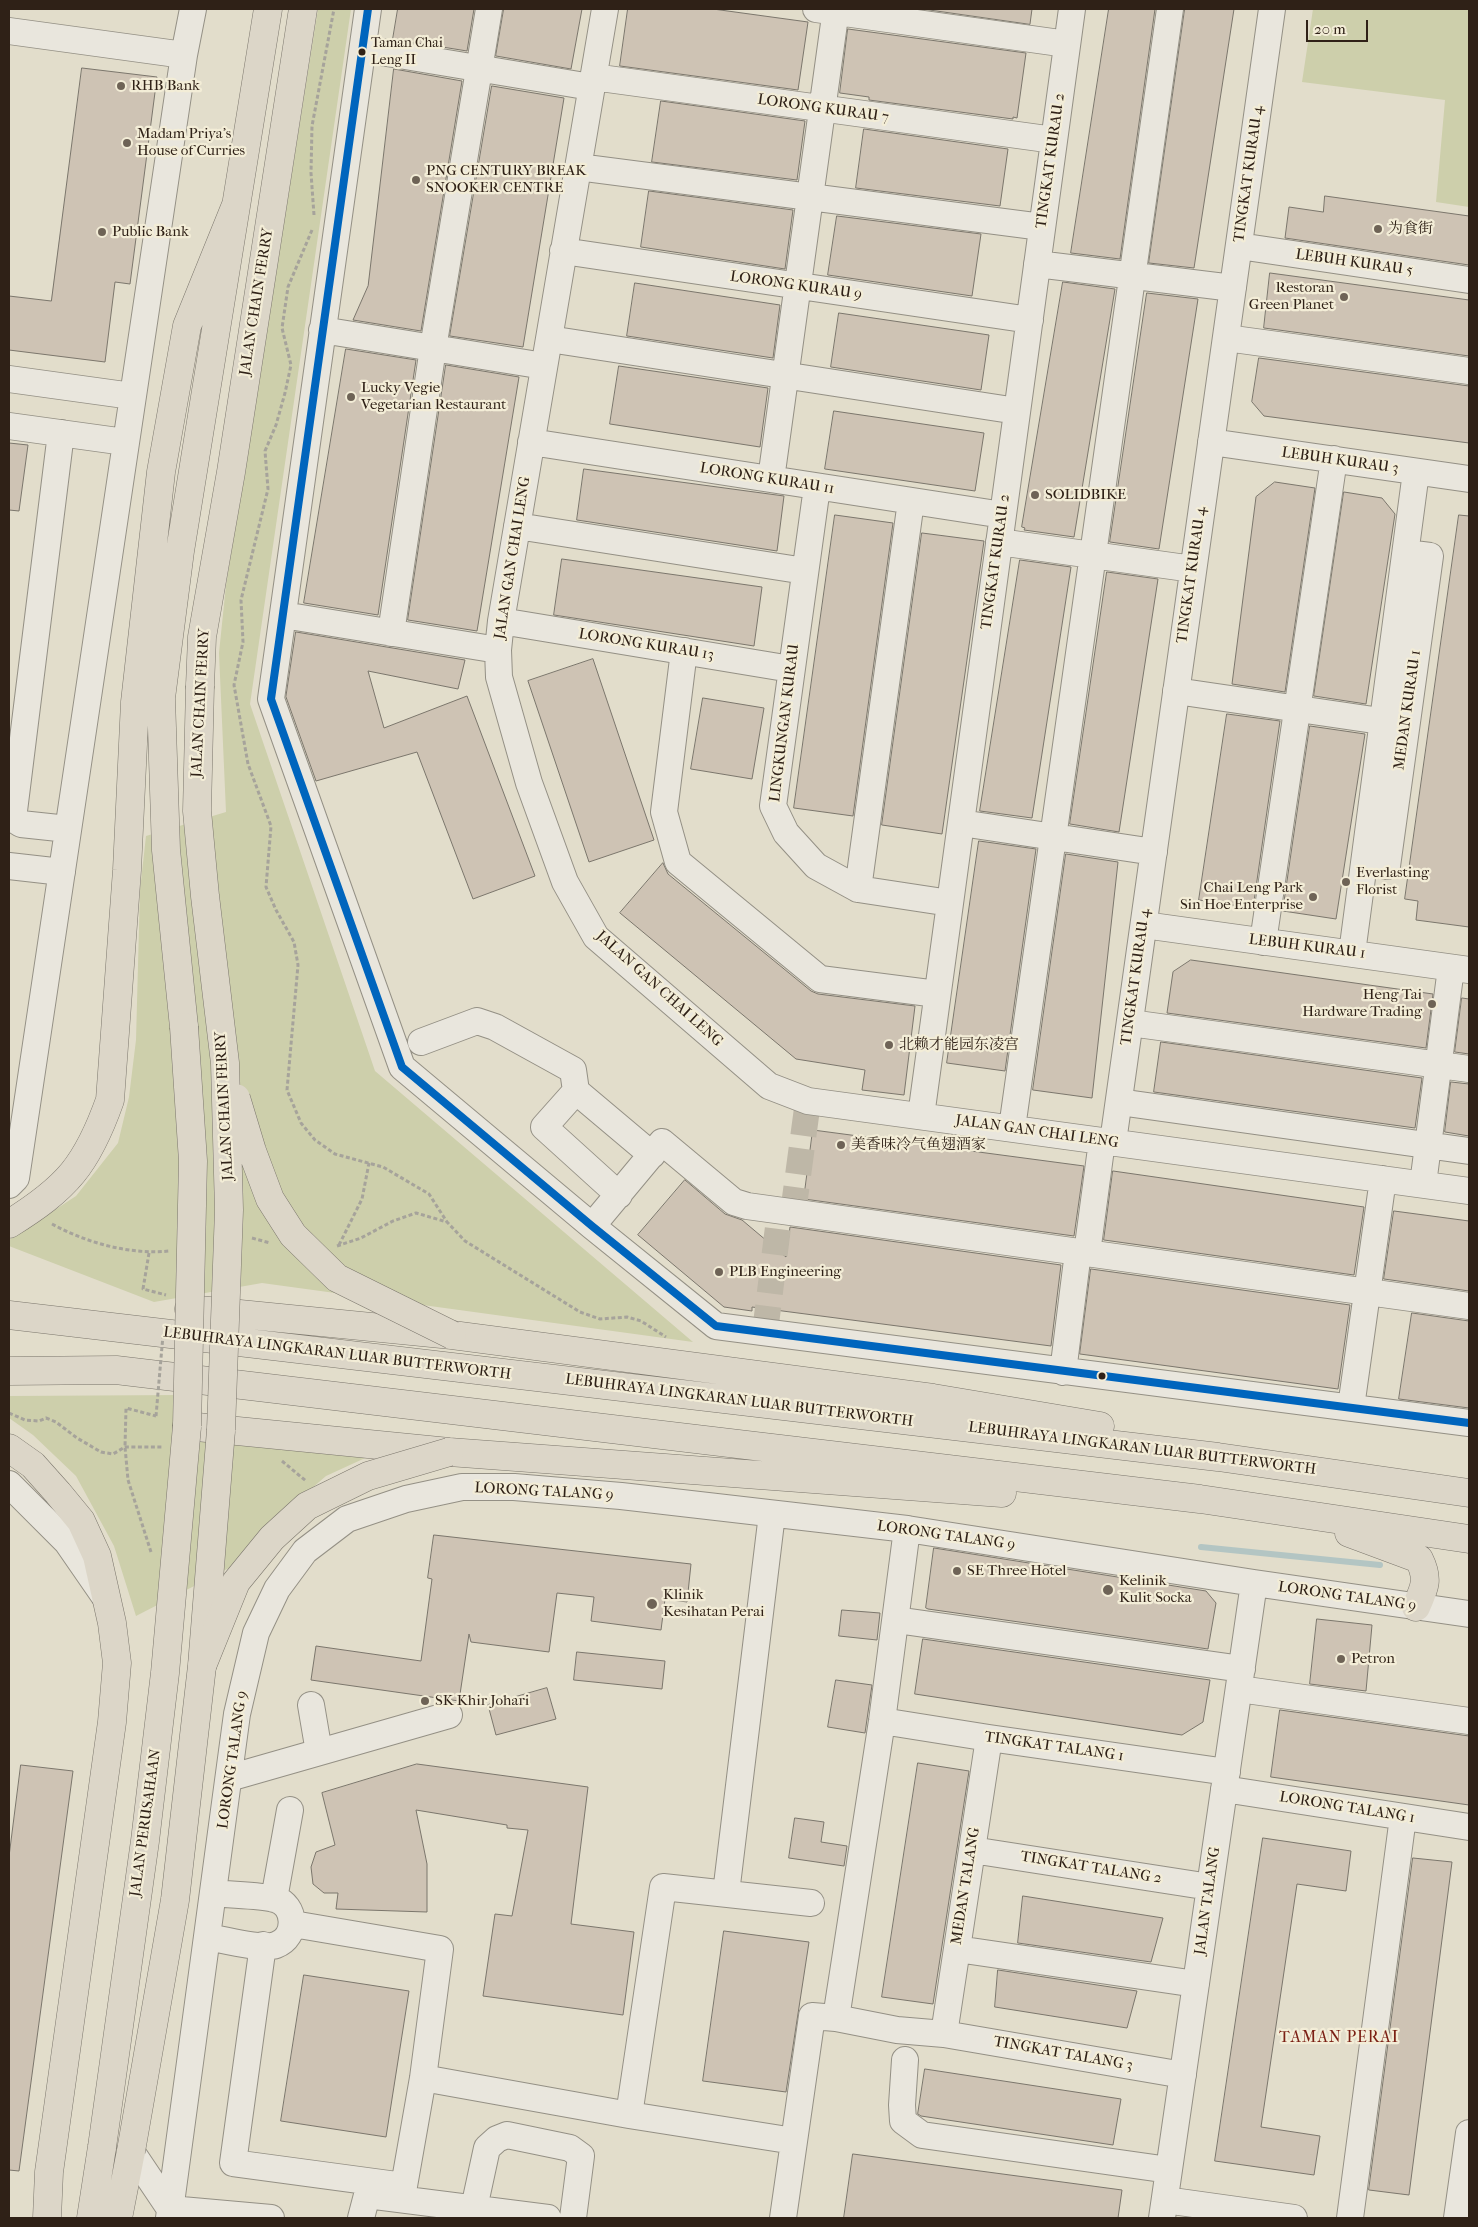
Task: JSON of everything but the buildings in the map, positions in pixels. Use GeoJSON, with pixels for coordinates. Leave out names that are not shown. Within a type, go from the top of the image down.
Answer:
{"type":"FeatureCollection","features":[{"type":"Feature","properties":{"kind":"main road"},"geometry":{"type":"LineString","coordinates":[[268,9],[180,551],[161,698],[166,850],[184,1027],[193,1161],[177,1307],[452,1335],[933,1398],[1145,1433],[1218,1457]]}},
{"type":"Feature","properties":{"kind":"main road","name":"JALAN CHAIN FERRY"},"geometry":{"type":"LineString","coordinates":[[221,1430],[229,1210],[226,1063],[205,896],[197,811],[202,637],[231,472],[303,9]]}},
{"type":"Feature","properties":{"kind":"main road"},"geometry":{"type":"LineString","coordinates":[[20,1218],[52,1195],[69,1179],[98,1134],[110,1100],[126,870],[135,702],[161,472],[187,326],[236,205]]}},
{"type":"Feature","properties":{"kind":"main road"},"geometry":{"type":"LineString","coordinates":[[226,1063],[252,1151],[270,1199],[293,1235],[337,1278],[452,1335]]}},
{"type":"Feature","properties":{"kind":"main road","name":"JALAN PERUSAHAAN"},"geometry":{"type":"LineString","coordinates":[[91,2218],[145,1841],[164,1683],[186,1426],[177,1307]]}},
{"type":"Feature","properties":{"kind":"main road","name":"LEBUHRAYA LINGKARAN LUAR BUTTERWORTH"},"geometry":{"type":"LineString","coordinates":[[9,1315],[1218,1457],[1469,1493]]}},
{"type":"Feature","properties":{"kind":"main road"},"geometry":{"type":"LineString","coordinates":[[9,1371],[116,1370],[1200,1499],[1469,1538]]}},
{"type":"Feature","properties":{"kind":"main road"},"geometry":{"type":"LineString","coordinates":[[186,1426],[449,1452],[1136,1504],[1200,1499]]}},
{"type":"Feature","properties":{"kind":"main road"},"geometry":{"type":"LineString","coordinates":[[118,2218],[175,1900],[202,1666],[221,1430]]}},
{"type":"Feature","properties":{"kind":"main road"},"geometry":{"type":"LineString","coordinates":[[9,1448],[33,1465],[81,1521],[97,1556],[112,1623],[117,1662],[112,1722],[50,2172],[48,2218]]}},
{"type":"Feature","properties":{"kind":"main road"},"geometry":{"type":"LineString","coordinates":[[202,1666],[236,1582],[272,1538],[307,1506],[368,1476],[449,1452]]}},
{"type":"Feature","properties":{"kind":"main road"},"geometry":{"type":"LineString","coordinates":[[1300,1515],[1419,1559],[1425,1570],[1426,1585],[1416,1607]]}},
{"type":"Feature","properties":{"kind":"street"},"geometry":{"type":"LineString","coordinates":[[9,1185],[16,1178],[125,442],[184,55],[193,9]]}},
{"type":"Feature","properties":{"kind":"street"},"geometry":{"type":"LineString","coordinates":[[368,9],[271,699],[402,1067],[592,1226],[716,1326],[1469,1423]]}},
{"type":"Feature","properties":{"kind":"street"},"geometry":{"type":"LineString","coordinates":[[391,632],[433,348],[489,9]]}},
{"type":"Feature","properties":{"kind":"street","name":"JALAN GAN CHAI LENG"},"geometry":{"type":"LineString","coordinates":[[605,9],[501,621],[498,650],[499,677],[529,784],[565,882],[596,937],[769,1086],[808,1101],[1469,1191]]}},
{"type":"Feature","properties":{"kind":"street","name":"TINGKAT KURAU 2"},"geometry":{"type":"LineString","coordinates":[[921,1116],[1072,9]]}},
{"type":"Feature","properties":{"kind":"street"},"geometry":{"type":"LineString","coordinates":[[1012,1128],[1170,9]]}},
{"type":"Feature","properties":{"kind":"street","name":"TINGKAT KURAU 4"},"geometry":{"type":"LineString","coordinates":[[1063,1372],[1082,1253],[1119,1102],[1272,9]]}},
{"type":"Feature","properties":{"kind":"street"},"geometry":{"type":"LineString","coordinates":[[771,480],[822,109],[829,10],[1067,44]]}},
{"type":"Feature","properties":{"kind":"street"},"geometry":{"type":"LineString","coordinates":[[9,31],[184,55]]}},
{"type":"Feature","properties":{"kind":"street","name":"LORONG KURAU 7"},"geometry":{"type":"LineString","coordinates":[[363,49],[479,68],[822,109],[1054,140]]}},
{"type":"Feature","properties":{"kind":"street"},"geometry":{"type":"LineString","coordinates":[[578,167],[1042,226]]}},
{"type":"Feature","properties":{"kind":"street","name":"LEBUH KURAU 5"},"geometry":{"type":"LineString","coordinates":[[1239,246],[1469,280]]}},
{"type":"Feature","properties":{"kind":"street","name":"LORONG KURAU 9"},"geometry":{"type":"LineString","coordinates":[[563,251],[1030,320]]}},
{"type":"Feature","properties":{"kind":"street"},"geometry":{"type":"LineString","coordinates":[[1037,264],[1233,288]]}},
{"type":"Feature","properties":{"kind":"street"},"geometry":{"type":"LineString","coordinates":[[322,330],[544,366]]}},
{"type":"Feature","properties":{"kind":"street"},"geometry":{"type":"LineString","coordinates":[[1226,338],[1469,371]]}},
{"type":"Feature","properties":{"kind":"street"},"geometry":{"type":"LineString","coordinates":[[549,340],[1017,411]]}},
{"type":"Feature","properties":{"kind":"street"},"geometry":{"type":"LineString","coordinates":[[9,379],[132,396]]}},
{"type":"Feature","properties":{"kind":"street"},"geometry":{"type":"LineString","coordinates":[[9,426],[125,442]]}},
{"type":"Feature","properties":{"kind":"street"},"geometry":{"type":"LineString","coordinates":[[61,433],[13,819],[21,824],[68,829]]}},
{"type":"Feature","properties":{"kind":"street","name":"LORONG KURAU 11"},"geometry":{"type":"LineString","coordinates":[[531,442],[1003,515]]}},
{"type":"Feature","properties":{"kind":"street","name":"LEBUH KURAU 3"},"geometry":{"type":"LineString","coordinates":[[1211,442],[1469,479]]}},
{"type":"Feature","properties":{"kind":"street"},"geometry":{"type":"LineString","coordinates":[[1263,942],[1334,459]]}},
{"type":"Feature","properties":{"kind":"street","name":"MEDAN KURAU 1"},"geometry":{"type":"LineString","coordinates":[[1352,952],[1365,862],[1395,723],[1406,553],[1416,472]]}},
{"type":"Feature","properties":{"kind":"street","name":"LINGKUNGAN KURAU"},"geometry":{"type":"LineString","coordinates":[[817,487],[773,806],[786,833],[816,866],[858,889],[950,903]]}},
{"type":"Feature","properties":{"kind":"street"},"geometry":{"type":"LineString","coordinates":[[858,889],[911,501]]}},
{"type":"Feature","properties":{"kind":"street"},"geometry":{"type":"LineString","coordinates":[[517,526],[805,571]]}},
{"type":"Feature","properties":{"kind":"street"},"geometry":{"type":"LineString","coordinates":[[999,542],[1193,569]]}},
{"type":"Feature","properties":{"kind":"street"},"geometry":{"type":"LineString","coordinates":[[283,615],[498,650]]}},
{"type":"Feature","properties":{"kind":"street","name":"LORONG KURAU 13"},"geometry":{"type":"LineString","coordinates":[[501,621],[791,669]]}},
{"type":"Feature","properties":{"kind":"street"},"geometry":{"type":"LineString","coordinates":[[684,651],[664,812],[678,862],[820,979],[937,994]]}},
{"type":"Feature","properties":{"kind":"street"},"geometry":{"type":"LineString","coordinates":[[1176,691],[1395,723]]}},
{"type":"Feature","properties":{"kind":"street"},"geometry":{"type":"LineString","coordinates":[[961,823],[1154,852]]}},
{"type":"Feature","properties":{"kind":"street"},"geometry":{"type":"LineString","coordinates":[[9,866],[62,872]]}},
{"type":"Feature","properties":{"kind":"street","name":"LEBUH KURAU 1"},"geometry":{"type":"LineString","coordinates":[[1144,925],[1263,942],[1352,952],[1460,969]]}},
{"type":"Feature","properties":{"kind":"street"},"geometry":{"type":"LineString","coordinates":[[1423,1184],[1439,1065],[1460,969]]}},
{"type":"Feature","properties":{"kind":"street"},"geometry":{"type":"LineString","coordinates":[[421,1042],[477,1021],[495,1027],[573,1070],[576,1091],[652,1155]]}},
{"type":"Feature","properties":{"kind":"street"},"geometry":{"type":"LineString","coordinates":[[1130,1024],[1469,1070]]}},
{"type":"Feature","properties":{"kind":"street"},"geometry":{"type":"LineString","coordinates":[[576,1091],[544,1127],[619,1195]]}},
{"type":"Feature","properties":{"kind":"street"},"geometry":{"type":"LineString","coordinates":[[1119,1102],[1469,1150]]}},
{"type":"Feature","properties":{"kind":"street"},"geometry":{"type":"LineString","coordinates":[[592,1226],[662,1142],[734,1202],[746,1206],[1469,1306]]}},
{"type":"Feature","properties":{"kind":"street"},"geometry":{"type":"LineString","coordinates":[[1352,1407],[1383,1179]]}},
{"type":"Feature","properties":{"kind":"street"},"geometry":{"type":"LineString","coordinates":[[9,1484],[67,1542],[105,1598]]}},
{"type":"Feature","properties":{"kind":"street","name":"LORONG TALANG 9"},"geometry":{"type":"LineString","coordinates":[[167,2215],[208,1937],[236,1714],[256,1633],[277,1589],[304,1551],[347,1519],[406,1498],[462,1487],[514,1487],[621,1496],[907,1529],[1254,1583],[1469,1614]]}},
{"type":"Feature","properties":{"kind":"street"},"geometry":{"type":"LineString","coordinates":[[726,1893],[772,1514]]}},
{"type":"Feature","properties":{"kind":"street"},"geometry":{"type":"LineString","coordinates":[[836,2018],[882,1721],[907,1529]]}},
{"type":"Feature","properties":{"kind":"street","name":"JALAN TALANG"},"geometry":{"type":"LineString","coordinates":[[1164,2209],[1254,1583]]}},
{"type":"Feature","properties":{"kind":"street"},"geometry":{"type":"LineString","coordinates":[[896,1620],[1240,1679],[1469,1721]]}},
{"type":"Feature","properties":{"kind":"street"},"geometry":{"type":"LineString","coordinates":[[310,1705],[319,1752]]}},
{"type":"Feature","properties":{"kind":"street"},"geometry":{"type":"LineString","coordinates":[[229,1778],[449,1715]]}},
{"type":"Feature","properties":{"kind":"street","name":"TINGKAT TALANG 1"},"geometry":{"type":"LineString","coordinates":[[882,1721],[1226,1780]]}},
{"type":"Feature","properties":{"kind":"street","name":"MEDAN TALANG"},"geometry":{"type":"LineString","coordinates":[[944,2034],[988,1738]]}},
{"type":"Feature","properties":{"kind":"street","name":"LORONG TALANG 1"},"geometry":{"type":"LineString","coordinates":[[1226,1780],[1403,1817],[1469,1827]]}},
{"type":"Feature","properties":{"kind":"street"},"geometry":{"type":"LineString","coordinates":[[274,1899],[290,1810]]}},
{"type":"Feature","properties":{"kind":"street"},"geometry":{"type":"LineString","coordinates":[[1350,2218],[1403,1817]]}},
{"type":"Feature","properties":{"kind":"street","name":"TINGKAT TALANG 2"},"geometry":{"type":"LineString","coordinates":[[972,1850],[1210,1887]]}},
{"type":"Feature","properties":{"kind":"street"},"geometry":{"type":"LineString","coordinates":[[629,2115],[663,1887],[811,1903]]}},
{"type":"Feature","properties":{"kind":"street"},"geometry":{"type":"LineString","coordinates":[[208,1937],[235,1942],[276,1945],[288,1937],[293,1924],[290,1910],[284,1904],[274,1899],[214,1893]]}},
{"type":"Feature","properties":{"kind":"street"},"geometry":{"type":"LineString","coordinates":[[263,1945],[233,2163],[404,2186],[422,2078],[440,1949],[293,1924]]}},
{"type":"Feature","properties":{"kind":"street"},"geometry":{"type":"LineString","coordinates":[[957,1949],[1196,1984]]}},
{"type":"Feature","properties":{"kind":"street","name":"TINGKAT TALANG 3"},"geometry":{"type":"LineString","coordinates":[[794,2141],[812,2016],[836,2018],[897,2030],[944,2034],[1183,2075]]}},
{"type":"Feature","properties":{"kind":"street"},"geometry":{"type":"LineString","coordinates":[[905,2060],[903,2121],[922,2135],[1169,2170]]}},
{"type":"Feature","properties":{"kind":"street"},"geometry":{"type":"LineString","coordinates":[[422,2078],[629,2115],[794,2141],[783,2218]]}},
{"type":"Feature","properties":{"kind":"street"},"geometry":{"type":"LineString","coordinates":[[1457,2218],[1469,2133]]}},
{"type":"Feature","properties":{"kind":"street"},"geometry":{"type":"LineString","coordinates":[[474,2208],[487,2148],[497,2139],[506,2135],[570,2148],[581,2156],[573,2218]]}},
{"type":"Feature","properties":{"kind":"street"},"geometry":{"type":"LineString","coordinates":[[130,2151],[167,2215],[270,2218]]}},
{"type":"Feature","properties":{"kind":"street"},"geometry":{"type":"LineString","coordinates":[[361,2218],[367,2195],[548,2218]]}},
{"type":"Feature","properties":{"kind":"street"},"geometry":{"type":"LineString","coordinates":[[1164,2209],[1294,2218]]}},
{"type":"Feature","properties":{"kind":"path"},"geometry":{"type":"LineString","coordinates":[[338,1246],[362,1199],[369,1164]]}},
{"type":"Feature","properties":{"kind":"path"},"geometry":{"type":"LineString","coordinates":[[330,1247],[361,1238],[393,1221],[416,1214],[447,1222],[465,1241],[580,1312],[600,1319],[627,1317],[641,1321],[672,1340]]}},
{"type":"Feature","properties":{"kind":"path"},"geometry":{"type":"LineString","coordinates":[[20,1218],[54,1226],[83,1238],[121,1248],[149,1253],[178,1250]]}},
{"type":"Feature","properties":{"kind":"path"},"geometry":{"type":"LineString","coordinates":[[243,1234],[270,1244]]}},
{"type":"Feature","properties":{"kind":"path"},"geometry":{"type":"LineString","coordinates":[[149,1253],[143,1289],[166,1295],[177,1307]]}},
{"type":"Feature","properties":{"kind":"path"},"geometry":{"type":"LineString","coordinates":[[126,1408],[156,1416],[163,1332]]}},
{"type":"Feature","properties":{"kind":"green space"},"geometry":{"type":"Polygon","coordinates":[[[318,9],[351,9],[250,704],[375,1071],[693,1342],[262,1283],[154,1302],[9,1246],[9,1240],[76,1196],[118,1143],[129,1097],[136,1040],[140,890],[146,836],[226,812],[219,653],[226,585],[318,9]]]}},
{"type":"Feature","properties":{"kind":"green space"},"geometry":{"type":"Polygon","coordinates":[[[1313,9],[1469,9],[1469,207],[1436,202],[1445,100],[1302,82],[1313,9]]]}},
{"type":"Feature","properties":{"kind":"green space"},"geometry":{"type":"Polygon","coordinates":[[[182,1395],[176,1428],[376,1453],[326,1476],[261,1532],[231,1567],[136,1616],[114,1546],[76,1476],[33,1435],[9,1418],[9,1396],[182,1395]]]}},
{"type":"Feature","properties":{"kind":"waterway"},"geometry":{"type":"LineString","coordinates":[[1201,1547],[1380,1565]]}},
{"type":"Feature","properties":{"kind":"tunnel"},"geometry":{"type":"LineString","coordinates":[[793,1213],[808,1101]]}},
{"type":"Feature","properties":{"kind":"tunnel"},"geometry":{"type":"LineString","coordinates":[[765,1332],[780,1211]]}},
{"type":"Feature","properties":{"kind":"transit line"},"geometry":{"type":"LineString","coordinates":[[368,9],[271,699],[402,1067],[592,1226],[716,1326],[1469,1423]]}},
{"type":"Feature","properties":{"kind":"place","name":"Taman Chai Leng II"},"geometry":{"type":"Point","coordinates":[362,52]}},
{"type":"Feature","properties":{"kind":"place","name":"RHB Bank"},"geometry":{"type":"Point","coordinates":[121,86]}},
{"type":"Feature","properties":{"kind":"place","name":"Madam Priya's House of Curries"},"geometry":{"type":"Point","coordinates":[127,143]}},
{"type":"Feature","properties":{"kind":"place","name":"PNG CENTURY BREAK SNOOKER CENTRE"},"geometry":{"type":"Point","coordinates":[416,180]}},
{"type":"Feature","properties":{"kind":"place","name":"为食街"},"geometry":{"type":"Point","coordinates":[1378,229]}},
{"type":"Feature","properties":{"kind":"place","name":"Public Bank"},"geometry":{"type":"Point","coordinates":[102,232]}},
{"type":"Feature","properties":{"kind":"place","name":"Restoran Green Planet"},"geometry":{"type":"Point","coordinates":[1344,297]}},
{"type":"Feature","properties":{"kind":"place","name":"Lucky Vegie Vegetarian Restaurant"},"geometry":{"type":"Point","coordinates":[351,397]}},
{"type":"Feature","properties":{"kind":"place","name":"SOLIDBIKE"},"geometry":{"type":"Point","coordinates":[1035,495]}},
{"type":"Feature","properties":{"kind":"place","name":"Everlasting Florist"},"geometry":{"type":"Point","coordinates":[1346,882]}},
{"type":"Feature","properties":{"kind":"place","name":"Chai Leng Park Sin Hoe Enterprise"},"geometry":{"type":"Point","coordinates":[1313,897]}},
{"type":"Feature","properties":{"kind":"place","name":"Heng Tai Hardware Trading"},"geometry":{"type":"Point","coordinates":[1432,1004]}},
{"type":"Feature","properties":{"kind":"place","name":"北赖才能园东凌宫"},"geometry":{"type":"Point","coordinates":[889,1045]}},
{"type":"Feature","properties":{"kind":"place","name":"美香味冷气鱼翅酒家"},"geometry":{"type":"Point","coordinates":[841,1145]}},
{"type":"Feature","properties":{"kind":"place","name":"PLB Engineering"},"geometry":{"type":"Point","coordinates":[719,1272]}},
{"type":"Feature","properties":{"kind":"place","name":"SE Three Hotel"},"geometry":{"type":"Point","coordinates":[957,1571]}},
{"type":"Feature","properties":{"kind":"place","name":"Kelinik Kulit Socka"},"geometry":{"type":"Point","coordinates":[1108,1590]}},
{"type":"Feature","properties":{"kind":"place","name":"Klinik Kesihatan Perai"},"geometry":{"type":"Point","coordinates":[652,1604]}},
{"type":"Feature","properties":{"kind":"place","name":"Petron"},"geometry":{"type":"Point","coordinates":[1341,1659]}},
{"type":"Feature","properties":{"kind":"place","name":"SK Khir Johari"},"geometry":{"type":"Point","coordinates":[425,1701]}},
{"type":"Feature","properties":{"kind":"district","name":"TAMAN PERAI"},"geometry":{"type":"Point","coordinates":[1339,2038]}}]}
